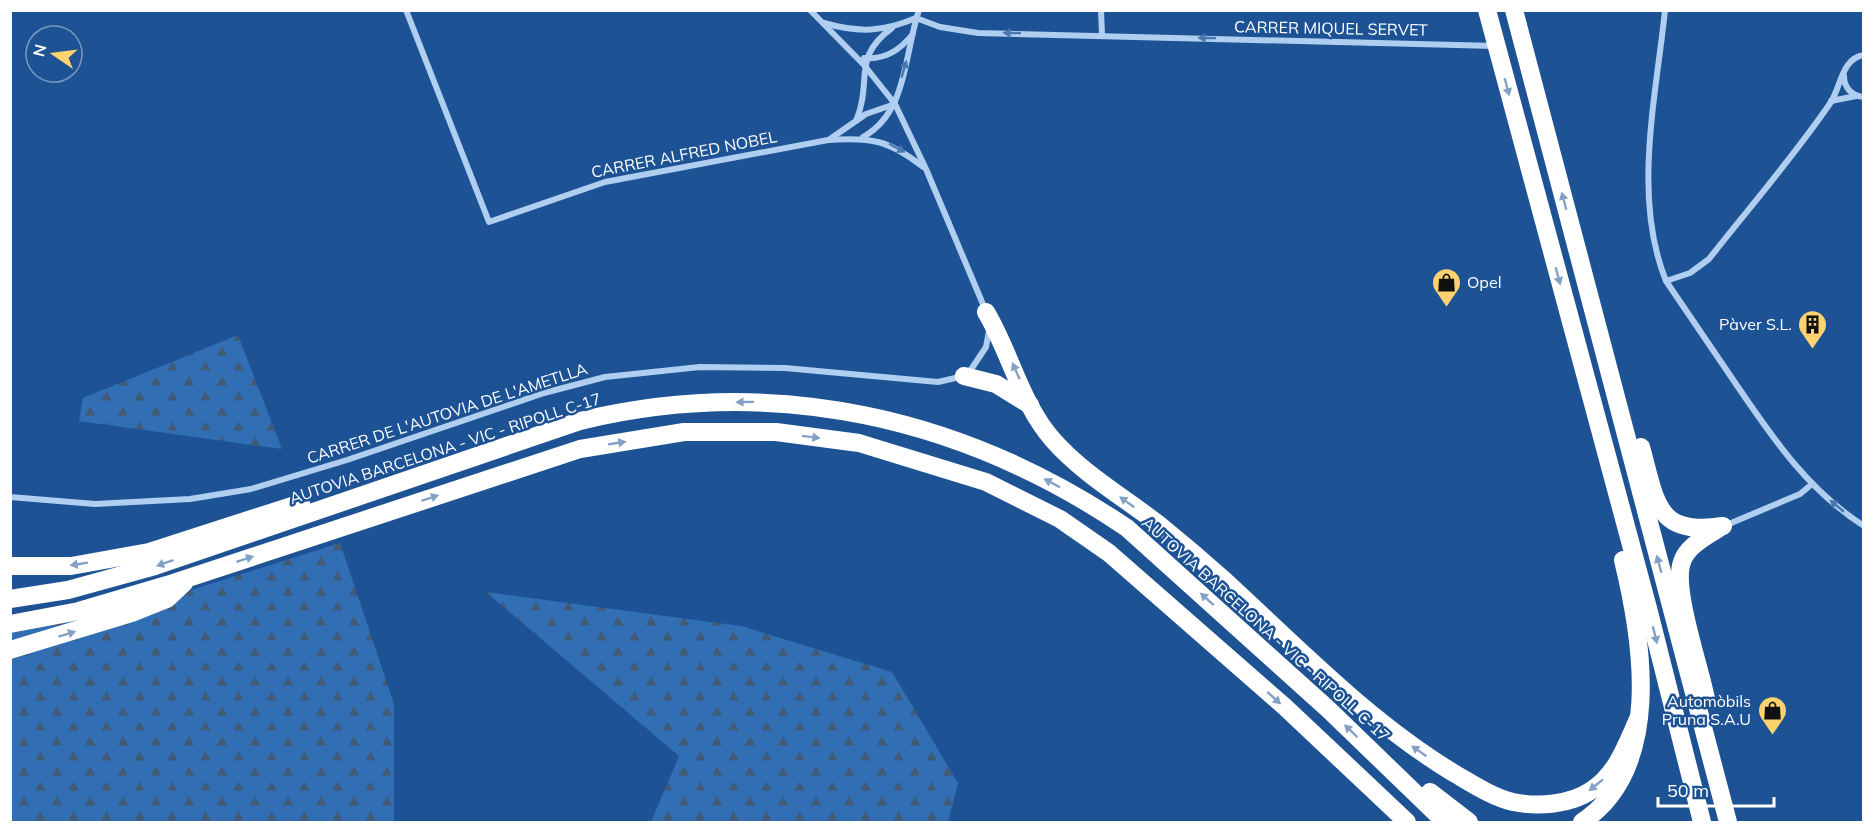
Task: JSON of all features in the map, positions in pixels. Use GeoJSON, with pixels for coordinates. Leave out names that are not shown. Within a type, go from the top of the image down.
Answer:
{"type":"FeatureCollection","features":[{"type":"Feature","properties":{"kind":"highway"},"geometry":{"type":"LineString","coordinates":[[1487,10],[1653,629],[1702,822]]}},
{"type":"Feature","properties":{"kind":"highway"},"geometry":{"type":"LineString","coordinates":[[1514,10],[1728,822]]}},
{"type":"Feature","properties":{"kind":"highway"},"geometry":{"type":"LineString","coordinates":[[986,312],[1000,335],[1032,406],[1051,438],[1084,471],[1162,527],[1367,710],[1432,760],[1491,794],[1512,802],[1550,804],[1573,799],[1592,790],[1618,764],[1638,719]]}},
{"type":"Feature","properties":{"kind":"highway"},"geometry":{"type":"LineString","coordinates":[[1595,319],[1616,367],[1657,501],[1666,517],[1679,525],[1704,529],[1723,526]]}},
{"type":"Feature","properties":{"kind":"highway"},"geometry":{"type":"LineString","coordinates":[[964,376],[996,384],[1032,406]]}},
{"type":"Feature","properties":{"kind":"highway","name":"AUTOVIA BARCELONA - VIC - RIPOLL C-17"},"geometry":{"type":"LineString","coordinates":[[10,599],[68,590],[154,566],[580,421],[629,410],[683,403],[777,401],[870,416],[956,439],[1025,469],[1090,504],[1127,528],[1328,709],[1445,822]]}},
{"type":"Feature","properties":{"kind":"highway"},"geometry":{"type":"LineString","coordinates":[[1582,822],[1600,810],[1623,780],[1632,758],[1638,719],[1639,654],[1636,626],[1599,462],[1595,417]]}},
{"type":"Feature","properties":{"kind":"highway"},"geometry":{"type":"LineString","coordinates":[[10,624],[79,611],[580,449],[684,432],[776,432],[859,443],[986,482],[1060,519],[1109,553],[1285,707],[1407,822]]}},
{"type":"Feature","properties":{"kind":"highway"},"geometry":{"type":"LineString","coordinates":[[10,566],[71,566],[157,550],[389,473],[459,462]]}},
{"type":"Feature","properties":{"kind":"highway"},"geometry":{"type":"LineString","coordinates":[[1679,525],[1683,541],[1679,579],[1681,596],[1701,674],[1709,721],[1711,760]]}},
{"type":"Feature","properties":{"kind":"highway"},"geometry":{"type":"LineString","coordinates":[[1682,562],[1691,549],[1723,526]]}},
{"type":"Feature","properties":{"kind":"highway"},"geometry":{"type":"LineString","coordinates":[[10,650],[68,634],[167,599],[189,577]]}},
{"type":"Feature","properties":{"kind":"highway"},"geometry":{"type":"LineString","coordinates":[[1393,772],[1425,788],[1469,822]]}},
{"type":"Feature","properties":{"kind":"highway"},"geometry":{"type":"LineString","coordinates":[[1717,783],[1719,822]]}},
{"type":"Feature","properties":{"kind":"street","name":"CARRER ALFRED NOBEL"},"geometry":{"type":"LineString","coordinates":[[406,10],[489,222],[605,182],[828,140],[863,137],[894,147],[926,170]]}},
{"type":"Feature","properties":{"kind":"street"},"geometry":{"type":"LineString","coordinates":[[810,10],[855,55],[865,61],[895,104],[926,170],[986,312],[990,326],[986,347],[964,376]]}},
{"type":"Feature","properties":{"kind":"street"},"geometry":{"type":"LineString","coordinates":[[863,137],[880,126],[895,104],[919,10]]}},
{"type":"Feature","properties":{"kind":"street"},"geometry":{"type":"LineString","coordinates":[[1101,10],[1101,35]]}},
{"type":"Feature","properties":{"kind":"street"},"geometry":{"type":"LineString","coordinates":[[1665,10],[1648,183],[1648,215],[1655,255],[1666,281],[1774,440],[1812,484],[1863,526]]}},
{"type":"Feature","properties":{"kind":"street"},"geometry":{"type":"LineString","coordinates":[[856,121],[864,100],[865,61],[876,41],[892,28],[916,18]]}},
{"type":"Feature","properties":{"kind":"street","name":"CARRER MIQUEL SERVET"},"geometry":{"type":"LineString","coordinates":[[916,18],[959,31],[1496,46]]}},
{"type":"Feature","properties":{"kind":"street"},"geometry":{"type":"LineString","coordinates":[[823,23],[861,31],[892,28]]}},
{"type":"Feature","properties":{"kind":"street"},"geometry":{"type":"LineString","coordinates":[[865,61],[885,56],[905,44],[913,35]]}},
{"type":"Feature","properties":{"kind":"street"},"geometry":{"type":"LineString","coordinates":[[1666,281],[1690,273],[1709,259],[1831,102],[1852,59],[1863,56]]}},
{"type":"Feature","properties":{"kind":"street"},"geometry":{"type":"LineString","coordinates":[[1844,72],[1846,87],[1861,97]]}},
{"type":"Feature","properties":{"kind":"street"},"geometry":{"type":"LineString","coordinates":[[1831,102],[1845,97],[1861,97]]}},
{"type":"Feature","properties":{"kind":"street","name":"CARRER ALFRED NOBEL"},"geometry":{"type":"LineString","coordinates":[[828,140],[873,111],[895,104]]}},
{"type":"Feature","properties":{"kind":"street","name":"CARRER DE L'AUTOVIA DE L'AMETLLA"},"geometry":{"type":"LineString","coordinates":[[10,497],[95,504],[189,500],[251,489],[347,460],[544,393],[605,377],[700,368],[785,368],[939,382],[964,376]]}},
{"type":"Feature","properties":{"kind":"street"},"geometry":{"type":"LineString","coordinates":[[1723,526],[1800,494],[1812,484]]}},
{"type":"Feature","properties":{"kind":"green space"},"geometry":{"type":"Polygon","coordinates":[[[238,335],[282,449],[79,421],[83,398],[238,335]]]}},
{"type":"Feature","properties":{"kind":"green space"},"geometry":{"type":"Polygon","coordinates":[[[340,543],[394,704],[394,822],[11,822],[11,632],[128,610],[340,543]]]}},
{"type":"Feature","properties":{"kind":"green space"},"geometry":{"type":"Polygon","coordinates":[[[486,592],[741,626],[892,672],[958,783],[948,822],[651,822],[679,756],[486,592]]]}},
{"type":"Feature","properties":{"kind":"place","name":"Opel"},"geometry":{"type":"Point","coordinates":[1446,308]}},
{"type":"Feature","properties":{"kind":"place","name":"Pàver S.L."},"geometry":{"type":"Point","coordinates":[1813,350]}},
{"type":"Feature","properties":{"kind":"place","name":"Automòbils Pruna S.A.U"},"geometry":{"type":"Point","coordinates":[1772,736]}}]}
